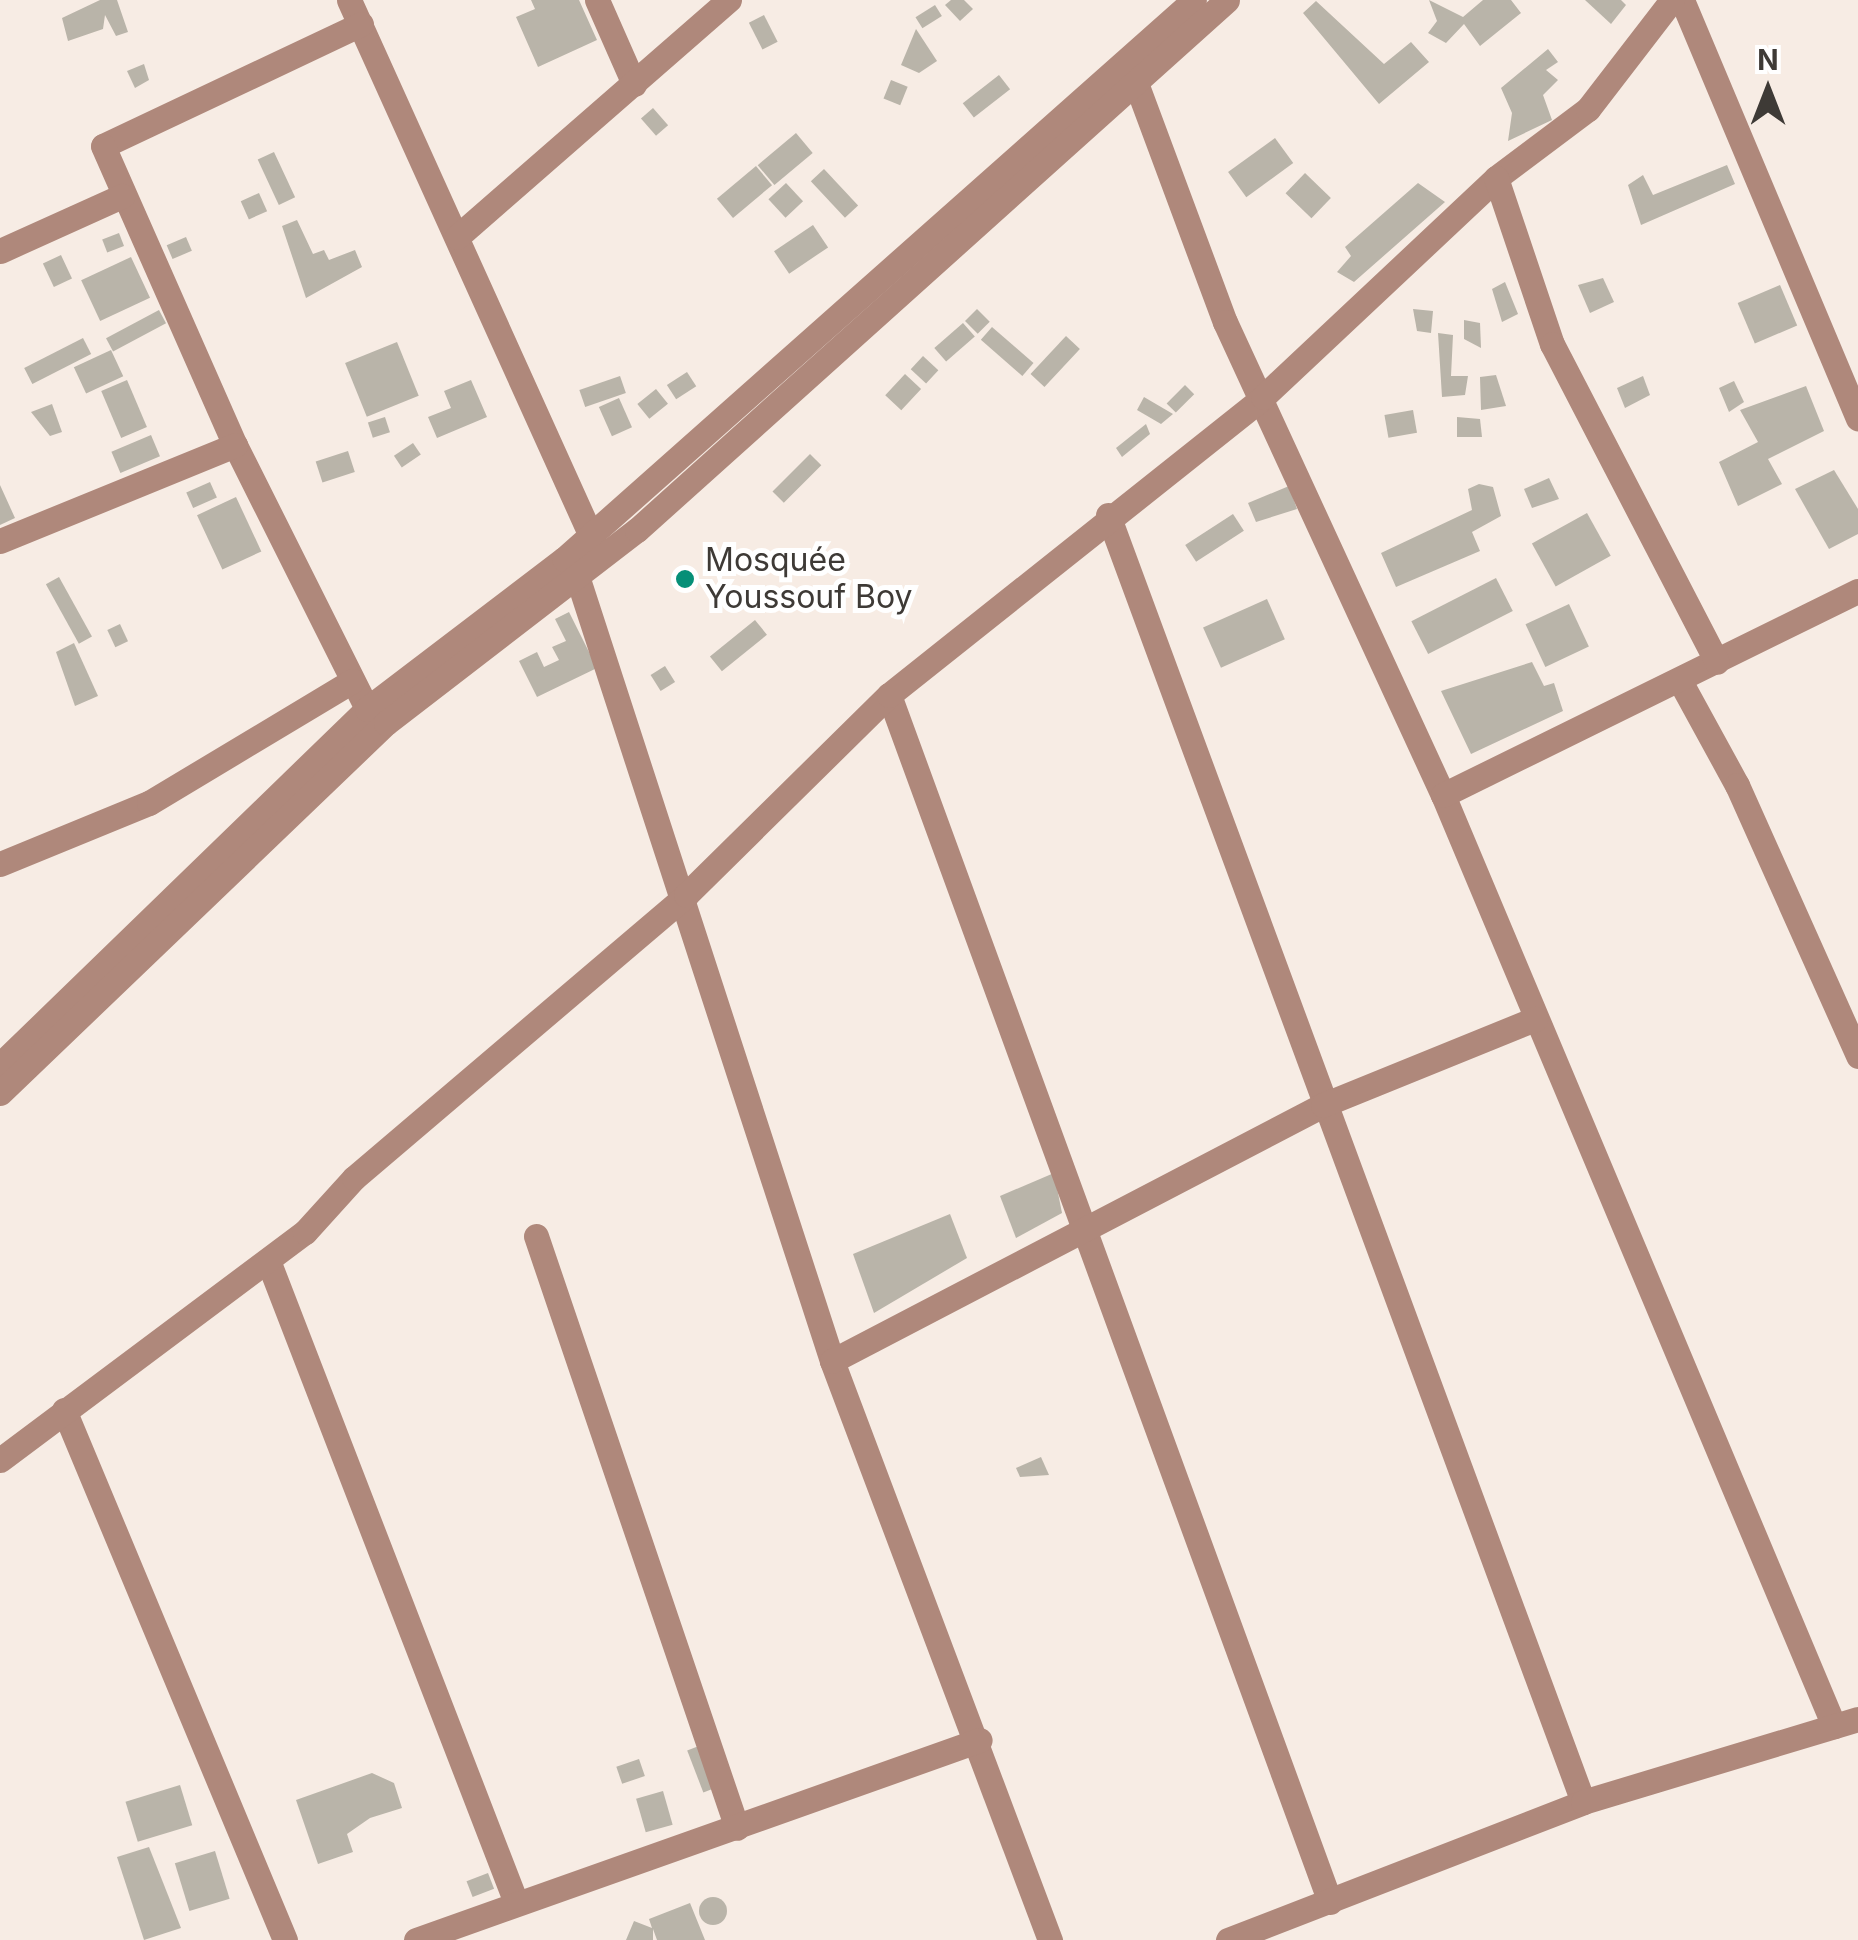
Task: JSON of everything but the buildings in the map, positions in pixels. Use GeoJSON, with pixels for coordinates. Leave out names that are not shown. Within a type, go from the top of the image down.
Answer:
{"type":"FeatureCollection","features":[{"type":"Feature","properties":{"kind":"street"},"geometry":{"type":"LineString","coordinates":[[350,0],[596,546]]}},
{"type":"Feature","properties":{"kind":"street"},"geometry":{"type":"LineString","coordinates":[[597,0],[634,84]]}},
{"type":"Feature","properties":{"kind":"street"},"geometry":{"type":"LineString","coordinates":[[457,236],[730,0]]}},
{"type":"Feature","properties":{"kind":"street"},"geometry":{"type":"LineString","coordinates":[[0,1093],[386,723],[577,576],[596,546],[1194,0]]}},
{"type":"Feature","properties":{"kind":"street"},"geometry":{"type":"LineString","coordinates":[[0,1065],[368,709],[596,546],[1136,83],[1227,0]]}},
{"type":"Feature","properties":{"kind":"street"},"geometry":{"type":"LineString","coordinates":[[0,1460],[269,1263],[354,1178],[686,895],[889,695],[1108,516],[1263,397],[1496,178],[1588,109],[1672,0]]}},
{"type":"Feature","properties":{"kind":"street"},"geometry":{"type":"LineString","coordinates":[[1682,0],[1858,419]]}},
{"type":"Feature","properties":{"kind":"street"},"geometry":{"type":"LineString","coordinates":[[361,24],[104,146],[122,196],[235,445],[368,709]]}},
{"type":"Feature","properties":{"kind":"street"},"geometry":{"type":"LineString","coordinates":[[1136,83],[1225,322],[1444,795],[1535,1019],[1846,1723],[1582,1802],[1228,1940]]}},
{"type":"Feature","properties":{"kind":"street"},"geometry":{"type":"LineString","coordinates":[[1496,178],[1552,344],[1718,662]]}},
{"type":"Feature","properties":{"kind":"street"},"geometry":{"type":"LineString","coordinates":[[0,251],[122,196]]}},
{"type":"Feature","properties":{"kind":"street"},"geometry":{"type":"LineString","coordinates":[[0,541],[235,445]]}},
{"type":"Feature","properties":{"kind":"street"},"geometry":{"type":"LineString","coordinates":[[1108,516],[1582,1802]]}},
{"type":"Feature","properties":{"kind":"street"},"geometry":{"type":"LineString","coordinates":[[577,576],[686,895],[832,1361],[980,1740],[1050,1940]]}},
{"type":"Feature","properties":{"kind":"street"},"geometry":{"type":"LineString","coordinates":[[1444,795],[1858,591]]}},
{"type":"Feature","properties":{"kind":"street"},"geometry":{"type":"LineString","coordinates":[[0,864],[149,803],[352,681]]}},
{"type":"Feature","properties":{"kind":"street"},"geometry":{"type":"LineString","coordinates":[[1680,681],[1737,785],[1858,1056]]}},
{"type":"Feature","properties":{"kind":"street"},"geometry":{"type":"LineString","coordinates":[[889,695],[1089,1230],[1330,1902]]}},
{"type":"Feature","properties":{"kind":"street"},"geometry":{"type":"LineString","coordinates":[[832,1361],[1323,1105],[1535,1019]]}},
{"type":"Feature","properties":{"kind":"street"},"geometry":{"type":"LineString","coordinates":[[536,1236],[737,1828]]}},
{"type":"Feature","properties":{"kind":"street"},"geometry":{"type":"LineString","coordinates":[[269,1263],[515,1900]]}},
{"type":"Feature","properties":{"kind":"street"},"geometry":{"type":"LineString","coordinates":[[64,1410],[285,1940]]}},
{"type":"Feature","properties":{"kind":"street"},"geometry":{"type":"LineString","coordinates":[[416,1940],[515,1900],[737,1828],[980,1740]]}},
{"type":"Feature","properties":{"kind":"place","name":"Mosquée Youssouf Boy"},"geometry":{"type":"Point","coordinates":[685,579]}}]}
